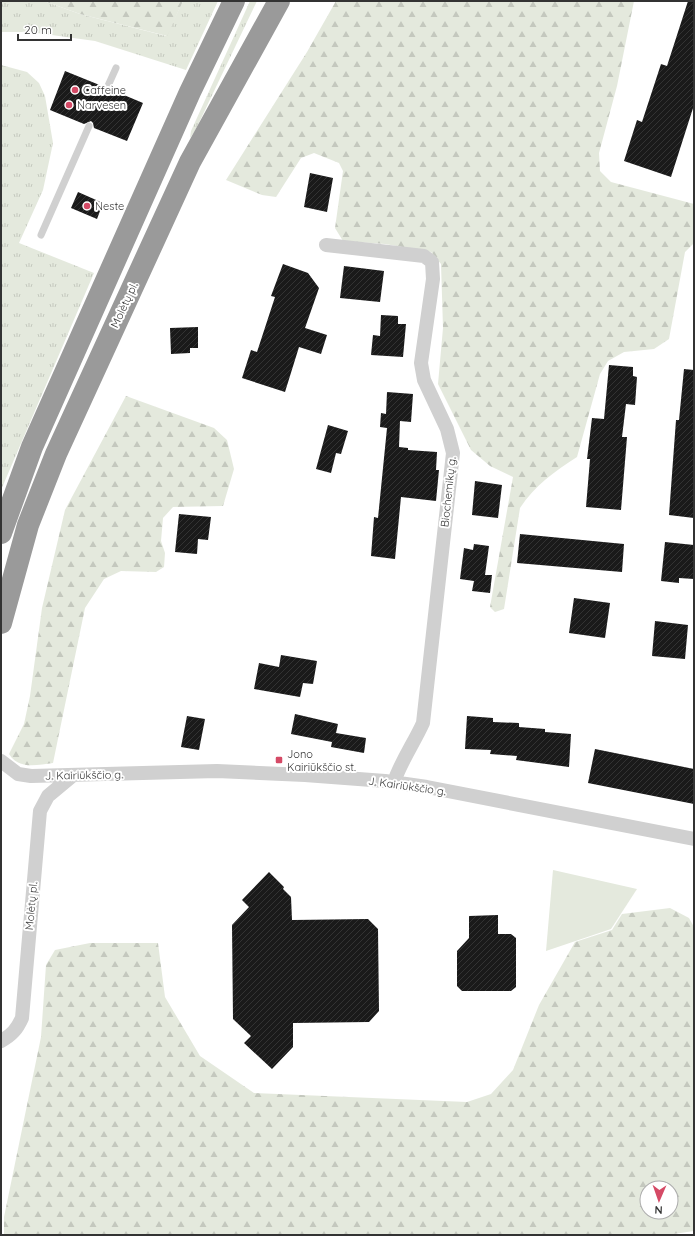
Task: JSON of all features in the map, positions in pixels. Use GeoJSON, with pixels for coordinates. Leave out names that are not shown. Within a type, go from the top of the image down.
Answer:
{"type":"FeatureCollection","features":[{"type":"Feature","properties":{"kind":"highway"},"geometry":{"type":"LineString","coordinates":[[1,533],[32,447],[190,92],[234,1]]}},
{"type":"Feature","properties":{"kind":"highway","name":"Molėtų pl."},"geometry":{"type":"LineString","coordinates":[[1,624],[28,525],[56,454],[190,162],[279,1]]}},
{"type":"Feature","properties":{"kind":"street","name":"Biochemikų g."},"geometry":{"type":"LineString","coordinates":[[326,245],[424,256],[432,262],[433,279],[421,363],[424,380],[447,429],[453,453],[422,723],[414,742],[399,766],[394,782]]}},
{"type":"Feature","properties":{"kind":"street","name":"J. Kairiūkščio g."},"geometry":{"type":"LineString","coordinates":[[1,761],[18,774],[31,776],[217,771],[305,775],[394,782],[694,839]]}},
{"type":"Feature","properties":{"kind":"street","name":"Molėtų pl."},"geometry":{"type":"LineString","coordinates":[[1,1041],[10,1036],[22,1018],[40,811],[48,796],[72,776]]}},
{"type":"Feature","properties":{"kind":"lane"},"geometry":{"type":"LineString","coordinates":[[107,88],[116,68]]}},
{"type":"Feature","properties":{"kind":"lane"},"geometry":{"type":"LineString","coordinates":[[41,235],[89,126]]}},
{"type":"Feature","properties":{"kind":"green space"},"geometry":{"type":"Polygon","coordinates":[[[1,1],[44,1],[80,14],[166,36],[183,1],[218,1],[186,70],[95,41],[30,32],[1,32],[1,1]]]}},
{"type":"Feature","properties":{"kind":"green space"},"geometry":{"type":"Polygon","coordinates":[[[44,1],[183,1],[167,36],[80,14],[44,1]]]}},
{"type":"Feature","properties":{"kind":"green space"},"geometry":{"type":"Polygon","coordinates":[[[250,1],[257,1],[195,131],[190,138],[191,131],[250,1]]]}},
{"type":"Feature","properties":{"kind":"green space"},"geometry":{"type":"Polygon","coordinates":[[[336,1],[634,1],[617,86],[599,153],[600,171],[611,182],[694,204],[694,243],[685,252],[669,339],[654,349],[624,352],[608,361],[600,374],[577,457],[560,468],[532,492],[520,508],[504,609],[495,612],[490,607],[513,477],[490,466],[471,450],[438,384],[443,328],[441,264],[431,252],[385,244],[343,241],[335,228],[343,171],[339,163],[314,153],[301,158],[276,197],[262,195],[226,180],[307,52],[336,1]]]}},
{"type":"Feature","properties":{"kind":"green space"},"geometry":{"type":"Polygon","coordinates":[[[1,65],[27,72],[39,83],[45,96],[53,143],[43,190],[19,243],[94,273],[1,490],[1,65]]]}},
{"type":"Feature","properties":{"kind":"green space"},"geometry":{"type":"Polygon","coordinates":[[[126,396],[214,428],[227,440],[234,469],[223,506],[173,507],[163,518],[161,541],[165,553],[164,567],[156,572],[121,571],[104,579],[85,608],[53,763],[35,765],[23,764],[13,759],[9,754],[24,724],[30,696],[42,608],[65,510],[126,396]]]}},
{"type":"Feature","properties":{"kind":"green space"},"geometry":{"type":"Polygon","coordinates":[[[553,870],[637,889],[611,929],[546,951],[553,870]]]}},
{"type":"Feature","properties":{"kind":"green space"},"geometry":{"type":"Polygon","coordinates":[[[670,908],[689,918],[694,927],[694,1231],[667,1235],[4,1235],[4,1217],[41,1037],[46,965],[55,950],[90,943],[158,943],[165,997],[200,1056],[254,1093],[467,1102],[491,1094],[513,1070],[539,1005],[575,942],[612,930],[622,914],[670,908]]]}},
{"type":"Feature","properties":{"kind":"building"},"geometry":{"type":"Polygon","coordinates":[[[688,1],[694,1],[694,105],[671,177],[624,161],[637,120],[642,122],[661,64],[667,66],[688,1]]]}},
{"type":"Feature","properties":{"kind":"building"},"geometry":{"type":"Polygon","coordinates":[[[65,71],[102,86],[105,93],[112,90],[143,103],[127,141],[94,128],[91,121],[84,124],[50,110],[65,71]]]}},
{"type":"Feature","properties":{"kind":"building"},"geometry":{"type":"Polygon","coordinates":[[[310,173],[333,178],[327,212],[304,207],[310,173]]]}},
{"type":"Feature","properties":{"kind":"building","name":"Neste"},"geometry":{"type":"Polygon","coordinates":[[[78,192],[103,203],[97,219],[71,208],[78,192]]]}},
{"type":"Feature","properties":{"kind":"building"},"geometry":{"type":"Polygon","coordinates":[[[283,264],[308,273],[319,288],[305,328],[327,335],[321,354],[299,347],[285,392],[242,378],[251,350],[257,352],[275,297],[271,296],[283,264]]]}},
{"type":"Feature","properties":{"kind":"building"},"geometry":{"type":"Polygon","coordinates":[[[344,266],[384,271],[380,302],[340,298],[344,266]]]}},
{"type":"Feature","properties":{"kind":"building"},"geometry":{"type":"Polygon","coordinates":[[[381,315],[398,316],[398,324],[406,324],[403,357],[371,355],[373,335],[380,336],[381,315]]]}},
{"type":"Feature","properties":{"kind":"building"},"geometry":{"type":"Polygon","coordinates":[[[198,327],[198,348],[190,348],[190,353],[171,354],[170,328],[198,327]]]}},
{"type":"Feature","properties":{"kind":"building"},"geometry":{"type":"Polygon","coordinates":[[[609,365],[633,367],[633,376],[637,377],[635,405],[626,404],[622,437],[627,437],[621,510],[586,507],[590,459],[587,459],[592,418],[604,419],[609,365]]]}},
{"type":"Feature","properties":{"kind":"building"},"geometry":{"type":"Polygon","coordinates":[[[684,369],[694,370],[694,518],[669,515],[676,420],[679,420],[684,369]]]}},
{"type":"Feature","properties":{"kind":"building"},"geometry":{"type":"Polygon","coordinates":[[[387,392],[413,394],[411,422],[400,421],[399,447],[408,448],[408,450],[437,452],[436,470],[439,470],[436,501],[401,497],[395,559],[371,556],[374,517],[378,518],[387,428],[380,427],[381,413],[386,414],[387,392]]]}},
{"type":"Feature","properties":{"kind":"building"},"geometry":{"type":"Polygon","coordinates":[[[328,425],[348,431],[341,454],[336,453],[331,473],[316,469],[328,425]]]}},
{"type":"Feature","properties":{"kind":"building"},"geometry":{"type":"Polygon","coordinates":[[[475,481],[502,485],[498,518],[472,515],[475,481]]]}},
{"type":"Feature","properties":{"kind":"building"},"geometry":{"type":"Polygon","coordinates":[[[179,514],[211,517],[208,540],[198,539],[197,554],[175,552],[179,514]]]}},
{"type":"Feature","properties":{"kind":"building"},"geometry":{"type":"Polygon","coordinates":[[[520,534],[624,544],[622,572],[517,563],[520,534]]]}},
{"type":"Feature","properties":{"kind":"building"},"geometry":{"type":"Polygon","coordinates":[[[665,542],[694,545],[694,579],[679,578],[679,583],[661,581],[665,542]]]}},
{"type":"Feature","properties":{"kind":"building"},"geometry":{"type":"Polygon","coordinates":[[[474,544],[489,546],[485,575],[492,575],[490,593],[472,591],[474,581],[460,579],[464,548],[473,550],[474,544]]]}},
{"type":"Feature","properties":{"kind":"building"},"geometry":{"type":"Polygon","coordinates":[[[574,598],[610,603],[605,638],[569,633],[574,598]]]}},
{"type":"Feature","properties":{"kind":"building"},"geometry":{"type":"Polygon","coordinates":[[[655,621],[688,625],[685,659],[652,656],[655,621]]]}},
{"type":"Feature","properties":{"kind":"building"},"geometry":{"type":"Polygon","coordinates":[[[281,655],[317,661],[313,684],[303,683],[300,697],[254,689],[259,663],[279,667],[281,655]]]}},
{"type":"Feature","properties":{"kind":"building"},"geometry":{"type":"Polygon","coordinates":[[[295,714],[338,724],[336,733],[366,738],[364,753],[331,747],[332,742],[291,734],[295,714]]]}},
{"type":"Feature","properties":{"kind":"building"},"geometry":{"type":"Polygon","coordinates":[[[187,716],[205,719],[199,750],[181,747],[187,716]]]}},
{"type":"Feature","properties":{"kind":"building"},"geometry":{"type":"Polygon","coordinates":[[[467,716],[493,718],[493,722],[519,723],[519,727],[545,729],[545,732],[571,734],[569,767],[516,760],[517,756],[490,754],[491,750],[465,749],[467,716]]]}},
{"type":"Feature","properties":{"kind":"building"},"geometry":{"type":"Polygon","coordinates":[[[595,749],[694,769],[694,804],[588,783],[595,749]]]}},
{"type":"Feature","properties":{"kind":"building"},"geometry":{"type":"Polygon","coordinates":[[[269,872],[284,887],[283,889],[291,897],[292,920],[368,919],[378,929],[379,1011],[369,1022],[293,1023],[293,1047],[272,1069],[244,1043],[251,1036],[233,1019],[232,925],[249,907],[242,900],[269,872]]]}},
{"type":"Feature","properties":{"kind":"building"},"geometry":{"type":"Polygon","coordinates":[[[498,915],[498,934],[511,934],[516,938],[516,987],[511,991],[462,991],[457,986],[457,951],[469,938],[469,916],[498,915]]]}},
{"type":"Feature","properties":{"kind":"place","name":"Caffeine"},"geometry":{"type":"Point","coordinates":[75,90]}},
{"type":"Feature","properties":{"kind":"place","name":"Narvesen"},"geometry":{"type":"Point","coordinates":[69,105]}},
{"type":"Feature","properties":{"kind":"place","name":"Neste"},"geometry":{"type":"Point","coordinates":[87,206]}},
{"type":"Feature","properties":{"kind":"place","name":"Jono Kairiūkščio st."},"geometry":{"type":"Point","coordinates":[279,760]}}]}
